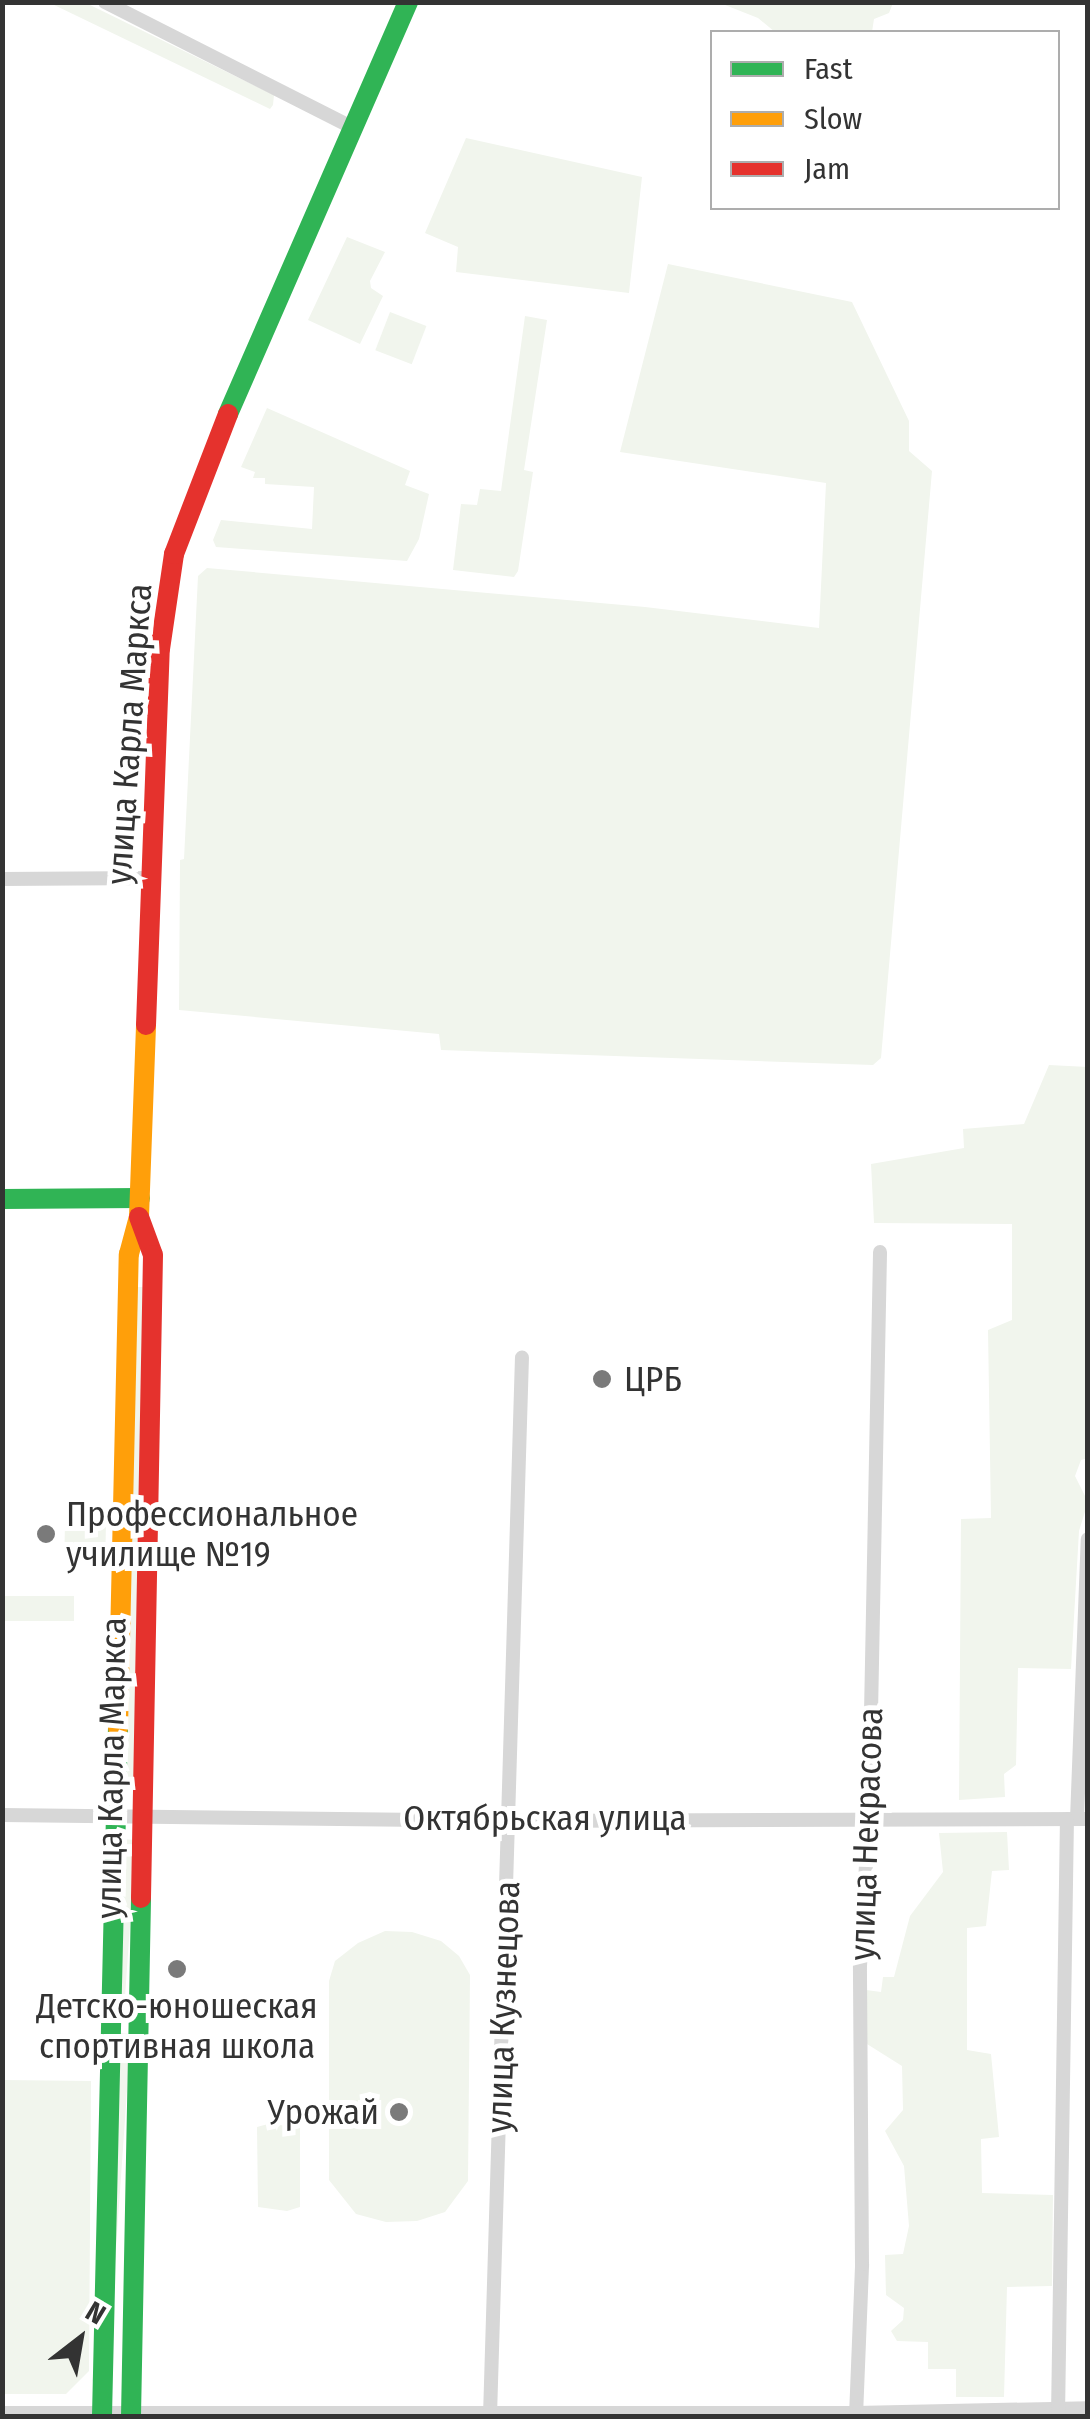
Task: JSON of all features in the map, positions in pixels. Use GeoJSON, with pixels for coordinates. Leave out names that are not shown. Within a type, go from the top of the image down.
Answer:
{"type":"FeatureCollection","features":[{"type":"Feature","properties":{"kind":"main road","name":"улица Карла Маркса"},"geometry":{"type":"LineString","coordinates":[[102,2415],[129,1254],[139,1208],[160,649],[174,554],[202,473],[408,2]]}},
{"type":"Feature","properties":{"kind":"main road"},"geometry":{"type":"LineString","coordinates":[[2,1199],[139,1208]]}},
{"type":"Feature","properties":{"kind":"main road","name":"улица Карла Маркса"},"geometry":{"type":"LineString","coordinates":[[132,2414],[154,1255],[139,1208]]}},
{"type":"Feature","properties":{"kind":"main road"},"geometry":{"type":"LineString","coordinates":[[111,2023],[139,2023]]}},
{"type":"Feature","properties":{"kind":"street"},"geometry":{"type":"LineString","coordinates":[[105,2],[352,128]]}},
{"type":"Feature","properties":{"kind":"street"},"geometry":{"type":"LineString","coordinates":[[2,880],[152,878]]}},
{"type":"Feature","properties":{"kind":"street","name":"улица Некрасова"},"geometry":{"type":"LineString","coordinates":[[856,2415],[862,2264],[860,1966],[869,1816],[880,1252]]}},
{"type":"Feature","properties":{"kind":"street","name":"улица Кузнецова"},"geometry":{"type":"LineString","coordinates":[[490,2415],[522,1357]]}},
{"type":"Feature","properties":{"kind":"street"},"geometry":{"type":"LineString","coordinates":[[1058,2412],[1088,1539]]}},
{"type":"Feature","properties":{"kind":"street","name":"Октябрьская улица"},"geometry":{"type":"LineString","coordinates":[[2,1816],[508,1821],[869,1816],[1077,1819]]}},
{"type":"Feature","properties":{"kind":"street"},"geometry":{"type":"LineString","coordinates":[[2,2413],[856,2415],[1058,2412],[1088,2408]]}},
{"type":"Feature","properties":{"kind":"shaded area"},"geometry":{"type":"Polygon","coordinates":[[[893,2],[889,13],[874,19],[872,30],[773,30],[758,18],[720,3],[893,2]]]}},
{"type":"Feature","properties":{"kind":"shaded area"},"geometry":{"type":"Polygon","coordinates":[[[50,3],[86,3],[274,95],[273,105],[270,109],[50,3]]]}},
{"type":"Feature","properties":{"kind":"shaded area"},"geometry":{"type":"Polygon","coordinates":[[[466,138],[642,177],[629,293],[456,272],[458,247],[425,233],[466,138]]]}},
{"type":"Feature","properties":{"kind":"shaded area"},"geometry":{"type":"Polygon","coordinates":[[[347,237],[385,252],[370,281],[371,288],[383,296],[360,344],[308,320],[347,237]]]}},
{"type":"Feature","properties":{"kind":"shaded area"},"geometry":{"type":"Polygon","coordinates":[[[668,264],[852,302],[909,421],[909,451],[932,471],[881,1058],[873,1065],[441,1050],[439,1034],[179,1010],[180,860],[184,859],[198,576],[207,568],[645,607],[819,628],[826,483],[620,452],[668,264]]]}},
{"type":"Feature","properties":{"kind":"shaded area"},"geometry":{"type":"Polygon","coordinates":[[[390,312],[426,326],[412,364],[375,350],[390,312]]]}},
{"type":"Feature","properties":{"kind":"shaded area"},"geometry":{"type":"Polygon","coordinates":[[[525,316],[547,320],[524,470],[533,472],[518,571],[514,577],[453,570],[461,504],[477,505],[480,489],[501,491],[525,316]]]}},
{"type":"Feature","properties":{"kind":"shaded area"},"geometry":{"type":"Polygon","coordinates":[[[267,408],[410,471],[405,485],[429,494],[419,539],[407,561],[216,547],[213,540],[221,520],[312,529],[314,487],[265,484],[265,478],[253,478],[255,472],[241,467],[267,408]]]}},
{"type":"Feature","properties":{"kind":"shaded area"},"geometry":{"type":"Polygon","coordinates":[[[1049,1065],[1088,1067],[1088,1458],[1081,1460],[1075,1476],[1088,1502],[1079,1531],[1071,1669],[1018,1668],[1016,1765],[1004,1774],[1005,1797],[959,1800],[961,1519],[991,1518],[988,1330],[1012,1320],[1012,1224],[874,1223],[871,1164],[964,1148],[963,1129],[1024,1124],[1049,1065]]]}},
{"type":"Feature","properties":{"kind":"shaded area"},"geometry":{"type":"Polygon","coordinates":[[[135,1287],[145,1287],[137,1779],[123,1779],[135,1287]]]}},
{"type":"Feature","properties":{"kind":"shaded area"},"geometry":{"type":"Polygon","coordinates":[[[65,1520],[106,1521],[105,1557],[64,1556],[65,1520]]]}},
{"type":"Feature","properties":{"kind":"shaded area"},"geometry":{"type":"Polygon","coordinates":[[[3,1596],[74,1596],[74,1621],[3,1621],[3,1596]]]}},
{"type":"Feature","properties":{"kind":"shaded area"},"geometry":{"type":"Polygon","coordinates":[[[1007,1832],[1009,1870],[992,1871],[986,1926],[967,1928],[967,2050],[991,2054],[999,2137],[981,2139],[982,2193],[1053,2195],[1052,2286],[1007,2287],[1004,2397],[956,2397],[956,2369],[928,2369],[928,2342],[897,2341],[891,2331],[903,2320],[904,2308],[886,2295],[885,2255],[903,2254],[909,2226],[904,2166],[885,2131],[903,2110],[902,2066],[867,2044],[866,1990],[881,1992],[883,1977],[894,1977],[910,1916],[943,1872],[939,1833],[1007,1832]]]}},
{"type":"Feature","properties":{"kind":"shaded area"},"geometry":{"type":"Polygon","coordinates":[[[121,1839],[136,1840],[124,2015],[109,2014],[121,1839]]]}},
{"type":"Feature","properties":{"kind":"shaded area","name":"Урожай"},"geometry":{"type":"Polygon","coordinates":[[[385,1931],[412,1932],[441,1941],[459,1956],[470,1975],[468,2181],[445,2212],[417,2221],[386,2222],[356,2214],[329,2180],[329,1981],[335,1961],[358,1943],[385,1931]]]}},
{"type":"Feature","properties":{"kind":"shaded area"},"geometry":{"type":"Polygon","coordinates":[[[117,2033],[131,2034],[107,2382],[93,2381],[117,2033]]]}},
{"type":"Feature","properties":{"kind":"shaded area"},"geometry":{"type":"Polygon","coordinates":[[[3,2080],[91,2081],[89,2371],[66,2394],[3,2394],[3,2080]]]}},
{"type":"Feature","properties":{"kind":"shaded area"},"geometry":{"type":"Polygon","coordinates":[[[257,2127],[300,2127],[300,2207],[287,2211],[258,2207],[257,2127]]]}},
{"type":"Feature","properties":{"kind":"traffic: fast"},"geometry":{"type":"LineString","coordinates":[[228,414],[408,2]]}},
{"type":"Feature","properties":{"kind":"traffic: fast"},"geometry":{"type":"LineString","coordinates":[[2,1199],[140,1198]]}},
{"type":"Feature","properties":{"kind":"traffic: fast"},"geometry":{"type":"LineString","coordinates":[[102,2416],[118,1728]]}},
{"type":"Feature","properties":{"kind":"traffic: fast"},"geometry":{"type":"LineString","coordinates":[[131,2416],[141,1898]]}},
{"type":"Feature","properties":{"kind":"traffic: slow"},"geometry":{"type":"LineString","coordinates":[[118,1728],[129,1254],[139,1217],[146,1025]]}},
{"type":"Feature","properties":{"kind":"traffic: jam"},"geometry":{"type":"LineString","coordinates":[[146,1025],[160,649],[174,554],[228,414]]}},
{"type":"Feature","properties":{"kind":"traffic: jam"},"geometry":{"type":"LineString","coordinates":[[139,1217],[153,1255],[141,1898]]}},
{"type":"Feature","properties":{"kind":"place","name":"ЦРБ"},"geometry":{"type":"Point","coordinates":[602,1379]}},
{"type":"Feature","properties":{"kind":"place","name":"Профессиональное училище №19"},"geometry":{"type":"Point","coordinates":[46,1534]}},
{"type":"Feature","properties":{"kind":"place","name":"Детско-юношеская спортивная школа"},"geometry":{"type":"Point","coordinates":[177,1969]}},
{"type":"Feature","properties":{"kind":"place","name":"Урожай"},"geometry":{"type":"Point","coordinates":[399,2112]}}]}
